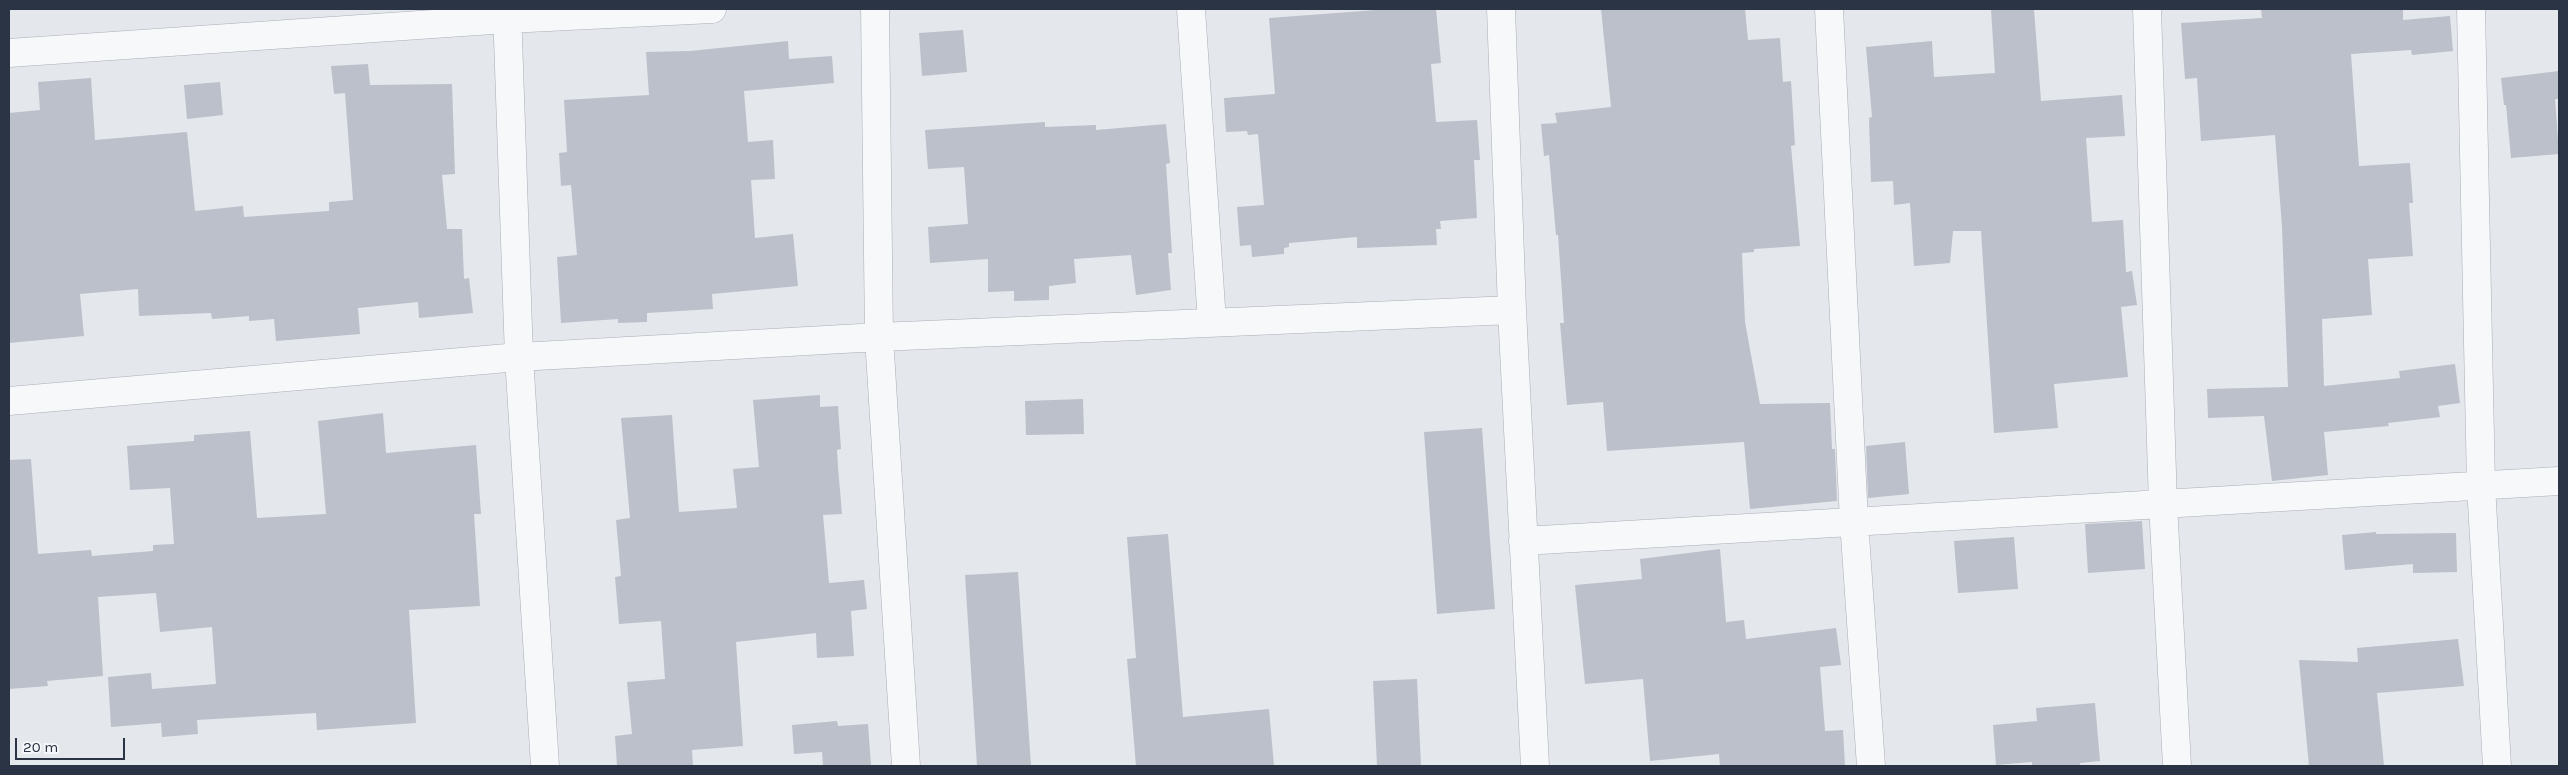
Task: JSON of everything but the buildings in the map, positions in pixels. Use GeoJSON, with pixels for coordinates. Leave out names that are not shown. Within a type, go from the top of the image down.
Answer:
{"type":"FeatureCollection","features":[{"type":"Feature","properties":{"kind":"street"},"geometry":{"type":"LineString","coordinates":[[9,54],[507,14],[712,9]]}},
{"type":"Feature","properties":{"kind":"street"},"geometry":{"type":"LineString","coordinates":[[875,9],[879,337],[906,766]]}},
{"type":"Feature","properties":{"kind":"street"},"geometry":{"type":"LineString","coordinates":[[1190,9],[1212,322]]}},
{"type":"Feature","properties":{"kind":"street"},"geometry":{"type":"LineString","coordinates":[[1501,9],[1512,310],[1535,766]]}},
{"type":"Feature","properties":{"kind":"street"},"geometry":{"type":"LineString","coordinates":[[1829,9],[1854,521],[1871,766]]}},
{"type":"Feature","properties":{"kind":"street"},"geometry":{"type":"LineString","coordinates":[[2147,9],[2163,504],[2177,766]]}},
{"type":"Feature","properties":{"kind":"street"},"geometry":{"type":"LineString","coordinates":[[2471,9],[2482,485],[2497,766]]}},
{"type":"Feature","properties":{"kind":"street"},"geometry":{"type":"LineString","coordinates":[[507,14],[519,357],[545,766]]}},
{"type":"Feature","properties":{"kind":"street"},"geometry":{"type":"LineString","coordinates":[[9,401],[519,357],[879,337],[1512,310]]}},
{"type":"Feature","properties":{"kind":"street"},"geometry":{"type":"LineString","coordinates":[[1523,541],[2559,481]]}}]}
